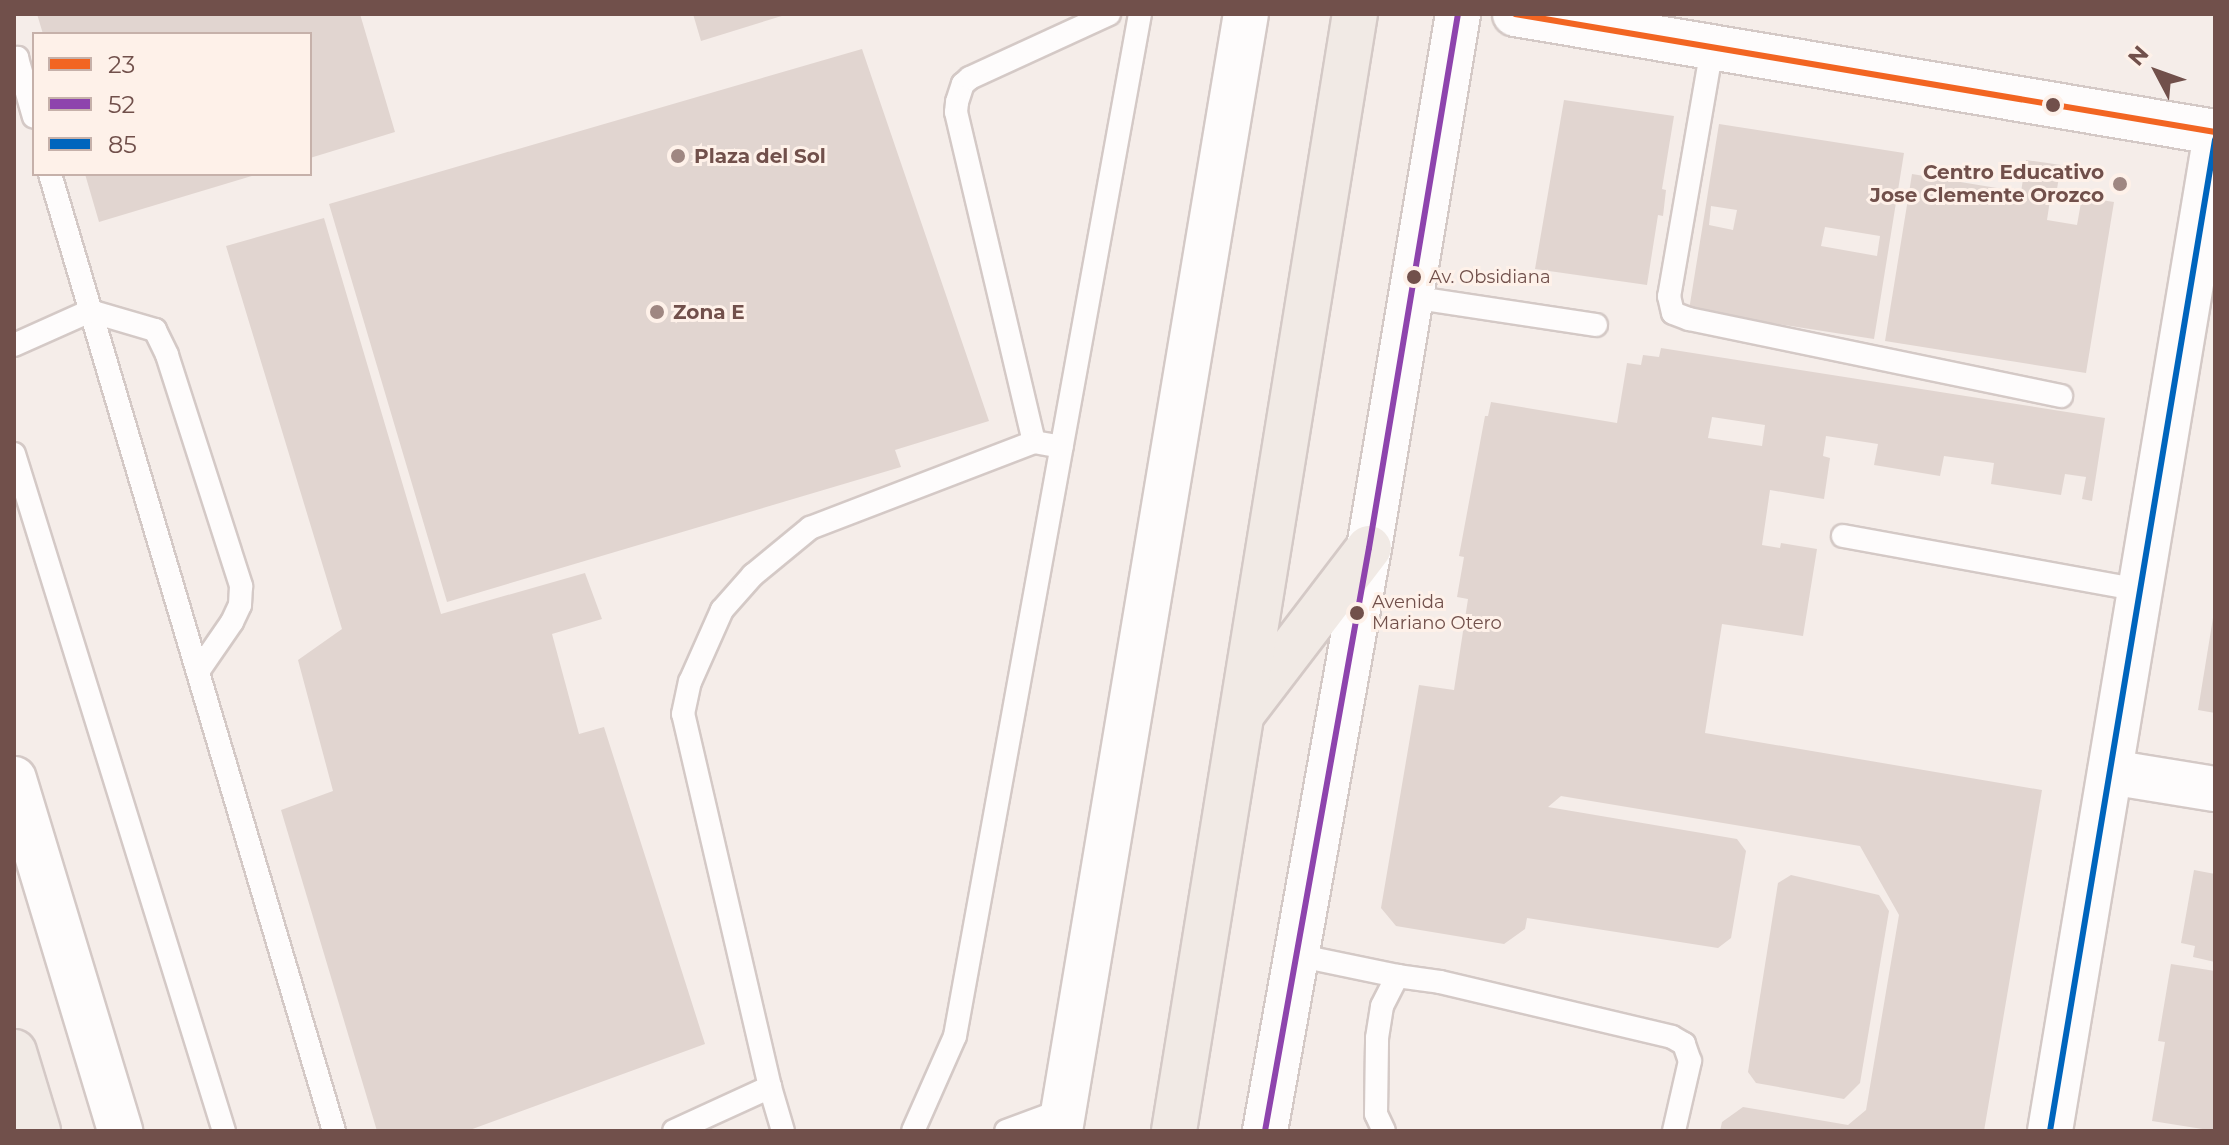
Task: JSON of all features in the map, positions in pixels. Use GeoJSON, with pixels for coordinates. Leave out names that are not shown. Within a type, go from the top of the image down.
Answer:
{"type":"FeatureCollection","features":[{"type":"Feature","properties":{"kind":"main road"},"geometry":{"type":"LineString","coordinates":[[1062,1120],[1246,14]]}},
{"type":"Feature","properties":{"kind":"main road"},"geometry":{"type":"LineString","coordinates":[[1174,1131],[1355,14]]}},
{"type":"Feature","properties":{"kind":"main road"},"geometry":{"type":"LineString","coordinates":[[1265,1131],[1369,548],[1458,14]]}},
{"type":"Feature","properties":{"kind":"main road"},"geometry":{"type":"LineString","coordinates":[[1515,14],[2215,132]]}},
{"type":"Feature","properties":{"kind":"main road"},"geometry":{"type":"LineString","coordinates":[[2050,1131],[2215,140]]}},
{"type":"Feature","properties":{"kind":"main road"},"geometry":{"type":"LineString","coordinates":[[1241,716],[1369,548]]}},
{"type":"Feature","properties":{"kind":"main road"},"geometry":{"type":"LineString","coordinates":[[2110,772],[2215,789]]}},
{"type":"Feature","properties":{"kind":"main road"},"geometry":{"type":"LineString","coordinates":[[14,779],[120,1131]]}},
{"type":"Feature","properties":{"kind":"main road"},"geometry":{"type":"LineString","coordinates":[[14,1052],[38,1131]]}},
{"type":"Feature","properties":{"kind":"lane"},"geometry":{"type":"LineString","coordinates":[[1034,442],[956,112],[957,102],[963,84],[970,78],[1109,14]]}},
{"type":"Feature","properties":{"kind":"lane"},"geometry":{"type":"LineString","coordinates":[[914,1131],[955,1036],[1140,14]]}},
{"type":"Feature","properties":{"kind":"lane"},"geometry":{"type":"LineString","coordinates":[[1712,48],[1669,296],[1673,313],[1689,319],[2061,396]]}},
{"type":"Feature","properties":{"kind":"lane"},"geometry":{"type":"LineString","coordinates":[[15,55],[32,110]]}},
{"type":"Feature","properties":{"kind":"lane"},"geometry":{"type":"LineString","coordinates":[[51,176],[334,1131]]}},
{"type":"Feature","properties":{"kind":"lane"},"geometry":{"type":"LineString","coordinates":[[1411,297],[1596,325]]}},
{"type":"Feature","properties":{"kind":"lane"},"geometry":{"type":"LineString","coordinates":[[14,345],[90,311],[155,330],[167,355],[241,586],[240,605],[232,622],[199,670]]}},
{"type":"Feature","properties":{"kind":"lane"},"geometry":{"type":"LineString","coordinates":[[783,1131],[683,714],[690,682],[722,610],[753,575],[810,528],[1034,442],[1062,447]]}},
{"type":"Feature","properties":{"kind":"lane"},"geometry":{"type":"LineString","coordinates":[[14,454],[224,1131]]}},
{"type":"Feature","properties":{"kind":"lane"},"geometry":{"type":"LineString","coordinates":[[1843,536],[2140,590]]}},
{"type":"Feature","properties":{"kind":"lane"},"geometry":{"type":"LineString","coordinates":[[1296,955],[1440,982],[1672,1037],[1684,1044],[1690,1061],[1674,1131]]}},
{"type":"Feature","properties":{"kind":"lane"},"geometry":{"type":"LineString","coordinates":[[1384,1131],[1376,1114],[1377,1038],[1382,1006],[1397,976]]}},
{"type":"Feature","properties":{"kind":"lane"},"geometry":{"type":"LineString","coordinates":[[674,1131],[770,1087]]}},
{"type":"Feature","properties":{"kind":"lane"},"geometry":{"type":"LineString","coordinates":[[1006,1131],[1062,1120]]}},
{"type":"Feature","properties":{"kind":"building"},"geometry":{"type":"Polygon","coordinates":[[[37,14],[360,14],[395,132],[312,157],[312,32],[42,32],[37,14]]]}},
{"type":"Feature","properties":{"kind":"building"},"geometry":{"type":"Polygon","coordinates":[[[693,14],[785,14],[785,15],[701,41],[693,14]]]}},
{"type":"Feature","properties":{"kind":"building","name":"Zona E"},"geometry":{"type":"Polygon","coordinates":[[[862,49],[989,421],[895,450],[901,467],[447,602],[329,204],[862,49]]]}},
{"type":"Feature","properties":{"kind":"building"},"geometry":{"type":"Polygon","coordinates":[[[1564,100],[1674,116],[1662,189],[1666,190],[1663,216],[1658,215],[1647,285],[1535,269],[1564,100]]]}},
{"type":"Feature","properties":{"kind":"building"},"geometry":{"type":"Polygon","coordinates":[[[1719,124],[1904,153],[1874,339],[1689,310],[1719,124]],[[1711,206],[1709,225],[1733,230],[1737,210],[1711,206]],[[1825,227],[1821,246],[1877,256],[1880,236],[1825,227]]]}},
{"type":"Feature","properties":{"kind":"building"},"geometry":{"type":"Polygon","coordinates":[[[2026,160],[2061,165],[2055,201],[2050,200],[2047,220],[2077,225],[2082,197],[2114,202],[2086,373],[1885,341],[1912,174],[2021,192],[2026,160]]]}},
{"type":"Feature","properties":{"kind":"building"},"geometry":{"type":"Polygon","coordinates":[[[86,176],[252,176],[99,222],[86,176]]]}},
{"type":"Feature","properties":{"kind":"building"},"geometry":{"type":"Polygon","coordinates":[[[324,218],[441,614],[585,573],[602,619],[552,634],[579,734],[604,727],[705,1044],[467,1131],[377,1131],[281,810],[333,791],[298,660],[342,629],[226,246],[324,218]]]}},
{"type":"Feature","properties":{"kind":"building"},"geometry":{"type":"Polygon","coordinates":[[[1661,348],[2105,418],[2092,501],[2082,499],[2086,477],[2065,474],[2061,495],[1991,484],[1994,463],[1944,456],[1940,476],[1874,465],[1878,444],[1826,436],[1823,456],[1830,458],[1824,499],[1770,490],[1762,545],[1780,548],[1781,543],[1817,549],[1803,636],[1722,624],[1705,733],[2042,790],[1984,1131],[1720,1131],[1722,1122],[1743,1107],[1848,1125],[1866,1110],[1899,915],[1860,846],[1561,796],[1548,807],[1737,839],[1746,851],[1731,938],[1718,948],[1527,918],[1525,929],[1504,944],[1396,926],[1381,908],[1419,685],[1454,690],[1468,599],[1457,597],[1464,557],[1459,556],[1485,416],[1488,416],[1491,402],[1617,423],[1627,363],[1641,365],[1643,355],[1659,357],[1661,348]],[[1712,417],[1708,438],[1762,446],[1765,425],[1712,417]]]}},
{"type":"Feature","properties":{"kind":"building"},"geometry":{"type":"Polygon","coordinates":[[[2215,618],[2215,713],[2198,710],[2215,618]]]}},
{"type":"Feature","properties":{"kind":"building"},"geometry":{"type":"Polygon","coordinates":[[[2194,870],[2215,874],[2215,962],[2193,957],[2195,946],[2181,943],[2194,870]]]}},
{"type":"Feature","properties":{"kind":"building"},"geometry":{"type":"Polygon","coordinates":[[[1791,875],[1879,895],[1889,911],[1860,1083],[1844,1099],[1756,1083],[1748,1072],[1778,883],[1791,875]]]}},
{"type":"Feature","properties":{"kind":"building"},"geometry":{"type":"Polygon","coordinates":[[[2171,964],[2215,971],[2215,1131],[2152,1121],[2165,1042],[2158,1041],[2171,964]]]}},
{"type":"Feature","properties":{"kind":"transit line","name":"52"},"geometry":{"type":"LineString","coordinates":[[1265,1131],[1369,548],[1458,14]]}},
{"type":"Feature","properties":{"kind":"transit line","name":"23"},"geometry":{"type":"LineString","coordinates":[[1515,14],[2215,132]]}},
{"type":"Feature","properties":{"kind":"transit line","name":"85"},"geometry":{"type":"LineString","coordinates":[[2050,1131],[2215,140]]}},
{"type":"Feature","properties":{"kind":"place","name":"Plaza del Sol"},"geometry":{"type":"Point","coordinates":[678,156]}},
{"type":"Feature","properties":{"kind":"place","name":"Centro Educativo Jose Clemente Orozco"},"geometry":{"type":"Point","coordinates":[2120,184]}},
{"type":"Feature","properties":{"kind":"place","name":"Av. Obsidiana"},"geometry":{"type":"Point","coordinates":[1414,277]}},
{"type":"Feature","properties":{"kind":"place","name":"Zona E"},"geometry":{"type":"Point","coordinates":[657,312]}},
{"type":"Feature","properties":{"kind":"place","name":"Avenida Mariano Otero"},"geometry":{"type":"Point","coordinates":[1357,613]}}]}
